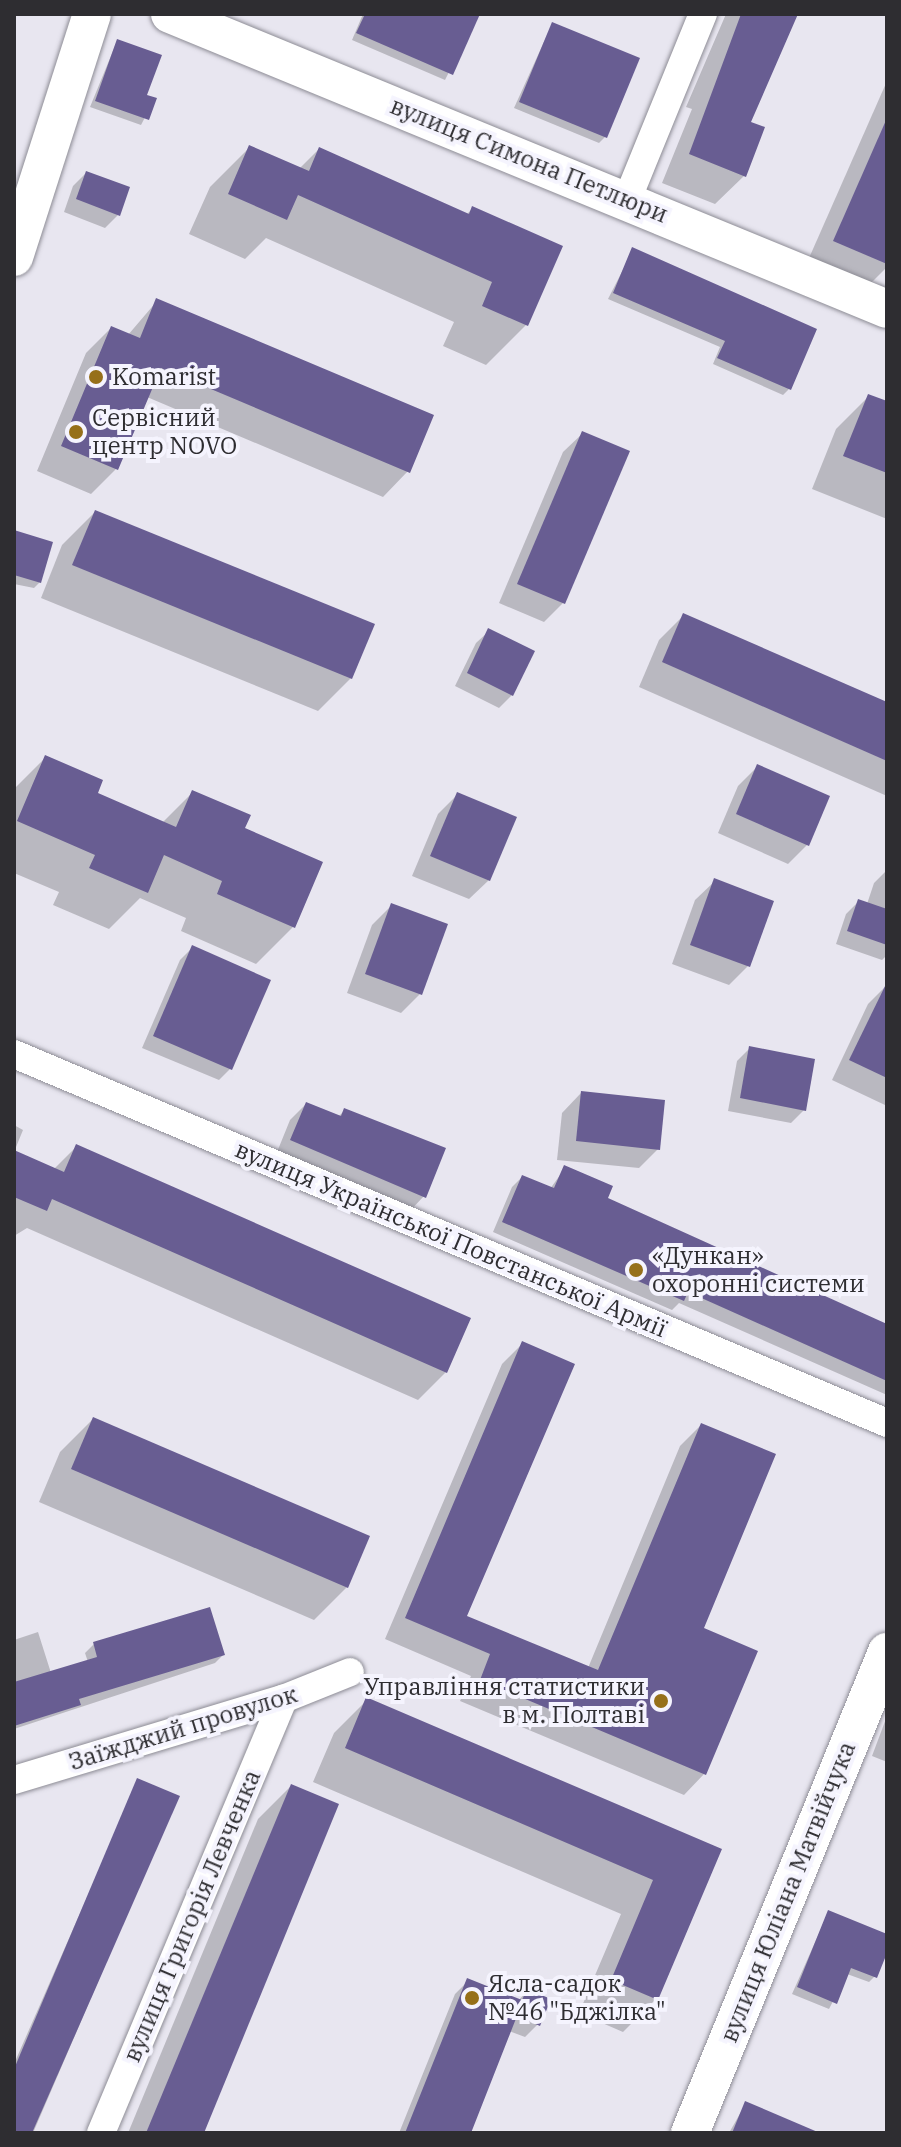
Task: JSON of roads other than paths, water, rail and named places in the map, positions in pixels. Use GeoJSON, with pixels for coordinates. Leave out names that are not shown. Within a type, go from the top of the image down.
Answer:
{"type":"FeatureCollection","features":[{"type":"Feature","properties":{"kind":"street"},"geometry":{"type":"LineString","coordinates":[[14,257],[92,14]]}},
{"type":"Feature","properties":{"kind":"street","name":"вулиця Симона Петлюри"},"geometry":{"type":"LineString","coordinates":[[170,14],[887,309]]}},
{"type":"Feature","properties":{"kind":"street"},"geometry":{"type":"LineString","coordinates":[[627,200],[703,14]]}},
{"type":"Feature","properties":{"kind":"street","name":"вулиця Української Повстанської Армії"},"geometry":{"type":"LineString","coordinates":[[14,1054],[887,1423]]}},
{"type":"Feature","properties":{"kind":"street","name":"вулиця Юліана Матвійчука"},"geometry":{"type":"LineString","coordinates":[[690,2133],[887,1652]]}},
{"type":"Feature","properties":{"kind":"street","name":"Заїжджий провулок"},"geometry":{"type":"LineString","coordinates":[[14,1780],[283,1699],[350,1672]]}},
{"type":"Feature","properties":{"kind":"street","name":"вулиця Григорія Левченка"},"geometry":{"type":"LineString","coordinates":[[101,2133],[283,1699]]}},
{"type":"Feature","properties":{"kind":"place","name":"Komarist"},"geometry":{"type":"Point","coordinates":[96,377]}},
{"type":"Feature","properties":{"kind":"place","name":"Сервісний центр NOVO"},"geometry":{"type":"Point","coordinates":[76,432]}},
{"type":"Feature","properties":{"kind":"place","name":"«Дункан» охоронні системи"},"geometry":{"type":"Point","coordinates":[636,1270]}},
{"type":"Feature","properties":{"kind":"place","name":"Управління статистики в м. Полтаві"},"geometry":{"type":"Point","coordinates":[661,1701]}},
{"type":"Feature","properties":{"kind":"place","name":"Ясла-садок №46 \"Бджілка\""},"geometry":{"type":"Point","coordinates":[472,1998]}}]}
